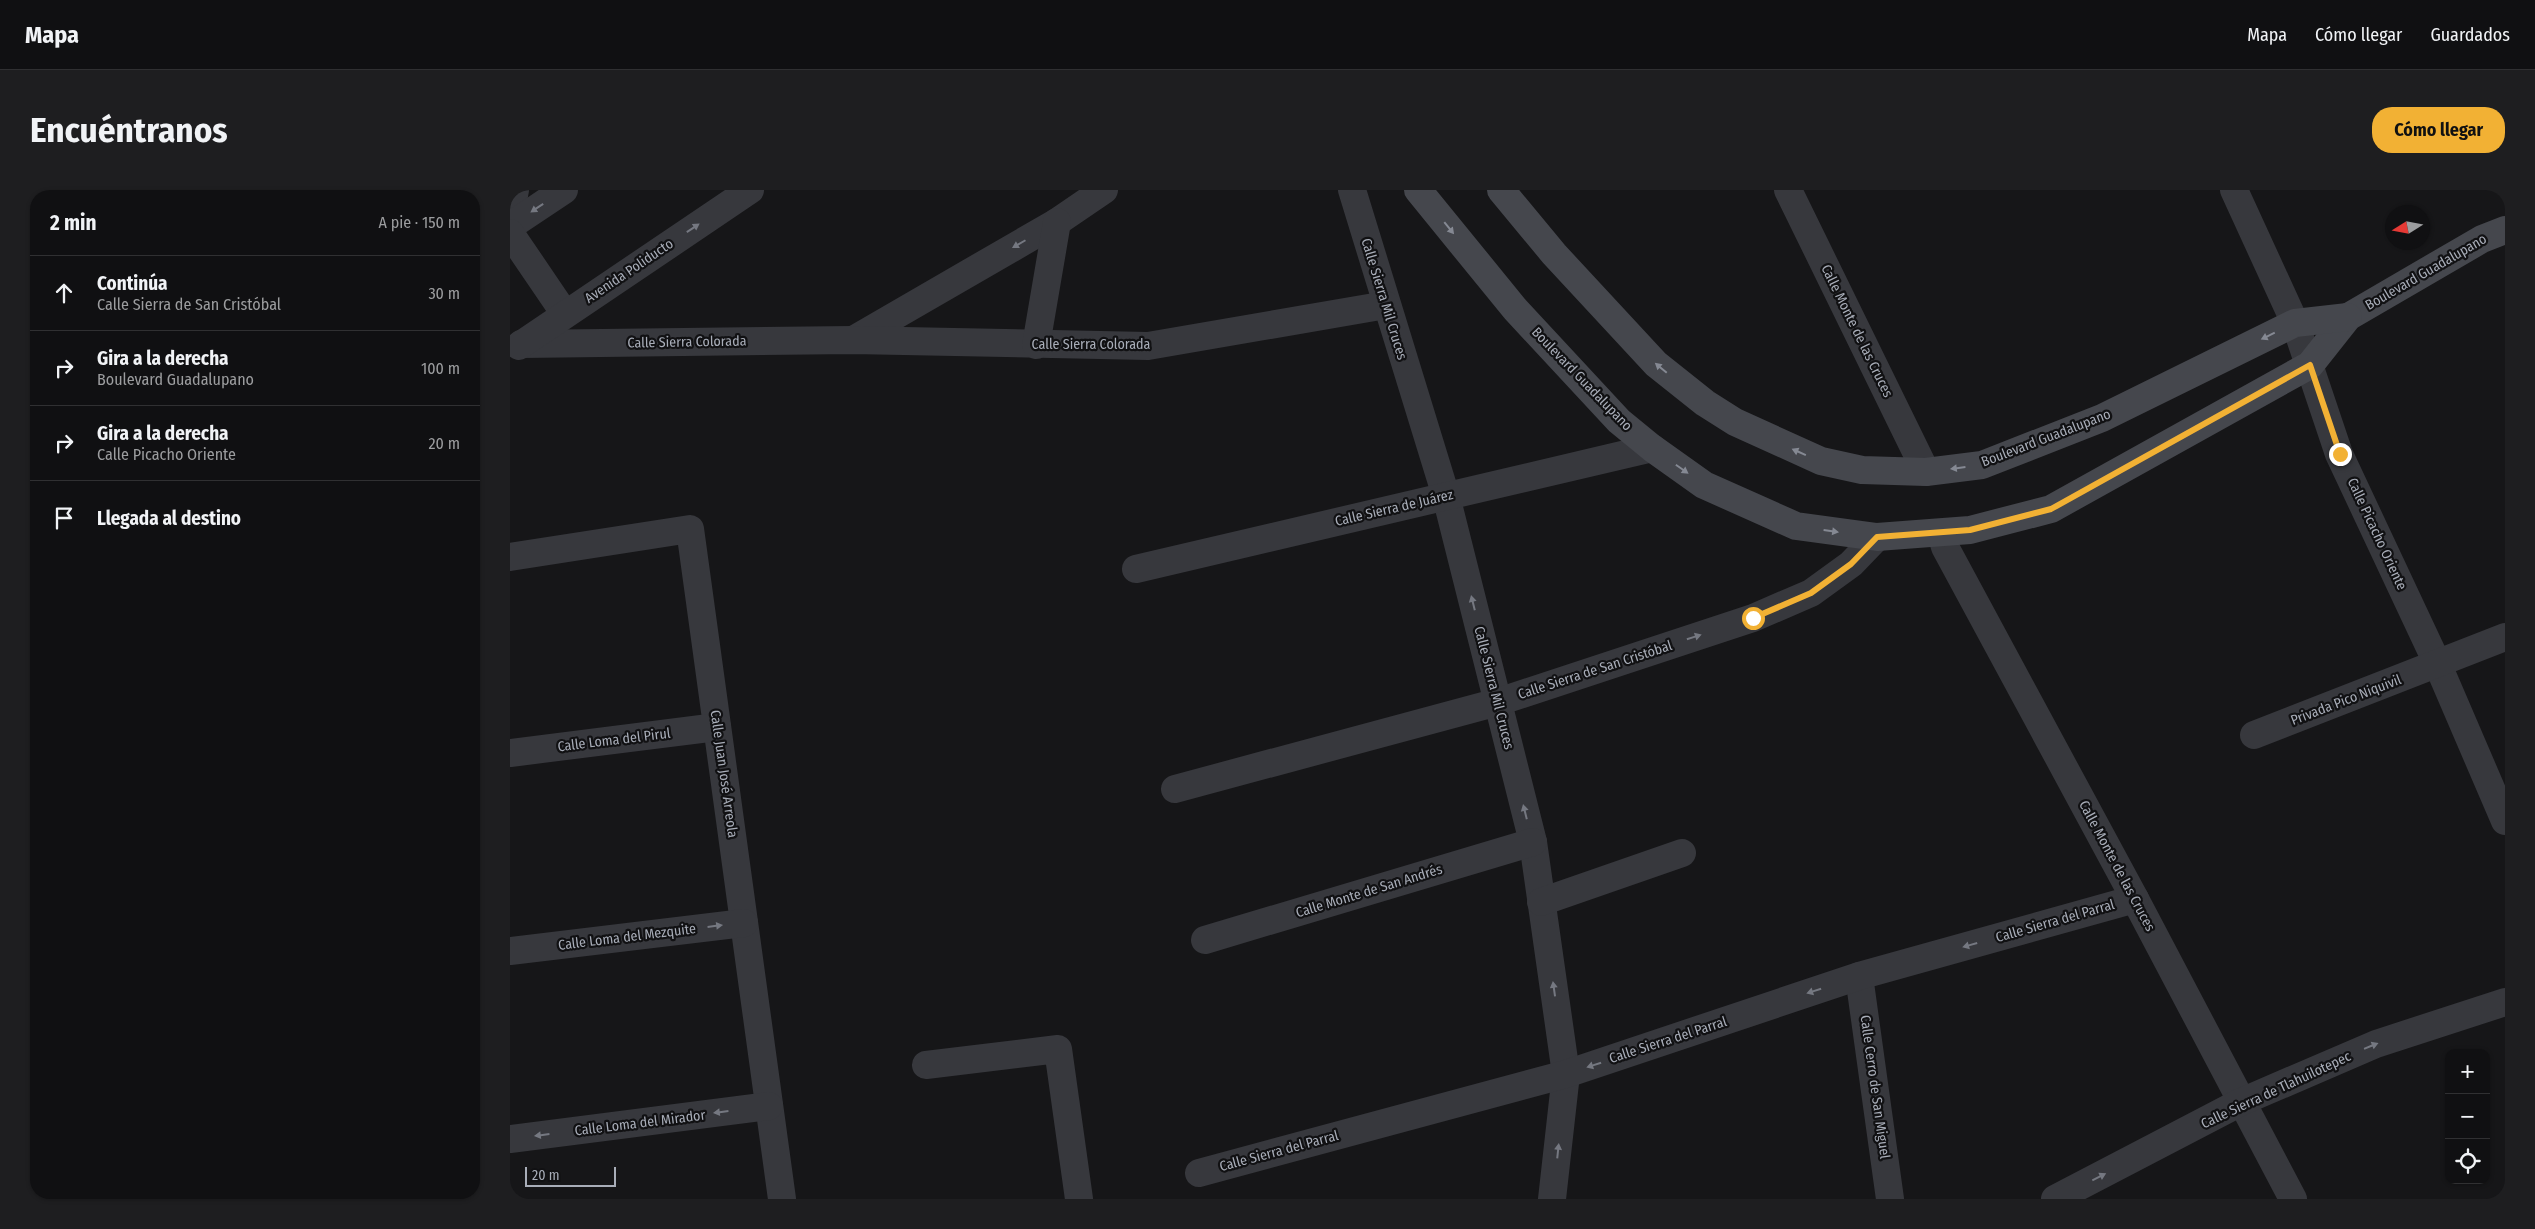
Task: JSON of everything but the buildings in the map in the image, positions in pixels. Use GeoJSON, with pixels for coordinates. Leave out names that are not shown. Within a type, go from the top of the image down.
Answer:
{"type":"FeatureCollection","features":[{"type":"Feature","properties":{"kind":"main road","name":"Boulevard Guadalupano"},"geometry":{"type":"LineString","coordinates":[[1418,190],[1515,309],[1619,421],[1652,448],[1704,484],[1796,526],[1877,537],[1941,534],[1970,530],[2051,509],[2310,365],[2348,317],[2482,239],[2505,230]]}},
{"type":"Feature","properties":{"kind":"main road","name":"Boulevard Guadalupano"},"geometry":{"type":"LineString","coordinates":[[1501,190],[1554,254],[1656,364],[1705,403],[1735,422],[1821,461],[1862,470],[1926,472],[1982,465],[2102,418],[2295,323],[2348,317]]}},
{"type":"Feature","properties":{"kind":"street"},"geometry":{"type":"LineString","coordinates":[[510,215],[515,190]]}},
{"type":"Feature","properties":{"kind":"street"},"geometry":{"type":"LineString","coordinates":[[510,226],[564,190]]}},
{"type":"Feature","properties":{"kind":"street","name":"Avenida Poliducto"},"geometry":{"type":"LineString","coordinates":[[515,348],[750,190]]}},
{"type":"Feature","properties":{"kind":"street","name":"Calle Sierra Colorada"},"geometry":{"type":"LineString","coordinates":[[852,340],[1057,222],[1104,190]]}},
{"type":"Feature","properties":{"kind":"street","name":"Calle Sierra Mil Cruces"},"geometry":{"type":"LineString","coordinates":[[1352,190],[1446,496],[1533,842],[1566,1074],[1552,1199]]}},
{"type":"Feature","properties":{"kind":"street","name":"Calle Monte de las Cruces"},"geometry":{"type":"LineString","coordinates":[[1788,190],[1926,472]]}},
{"type":"Feature","properties":{"kind":"street","name":"Calle Picacho Oriente"},"geometry":{"type":"LineString","coordinates":[[2234,190],[2295,323],[2340,454],[2438,665],[2505,820]]}},
{"type":"Feature","properties":{"kind":"street"},"geometry":{"type":"LineString","coordinates":[[1036,344],[1057,222]]}},
{"type":"Feature","properties":{"kind":"street"},"geometry":{"type":"LineString","coordinates":[[510,232],[565,314]]}},
{"type":"Feature","properties":{"kind":"street","name":"Calle Sierra Colorada"},"geometry":{"type":"LineString","coordinates":[[515,348],[852,340],[1148,346],[1386,305]]}},
{"type":"Feature","properties":{"kind":"street","name":"Calle Sierra de Juárez"},"geometry":{"type":"LineString","coordinates":[[1136,568],[1652,448]]}},
{"type":"Feature","properties":{"kind":"street","name":"Calle Juan José Arreola"},"geometry":{"type":"LineString","coordinates":[[510,557],[690,529],[782,1199]]}},
{"type":"Feature","properties":{"kind":"street","name":"Calle Monte de las Cruces"},"geometry":{"type":"LineString","coordinates":[[1941,534],[1945,547],[2135,899],[2293,1199]]}},
{"type":"Feature","properties":{"kind":"street","name":"Calle Sierra de San Cristóbal"},"geometry":{"type":"LineString","coordinates":[[1175,789],[1498,702],[1753,618],[1811,593],[1851,564],[1877,537]]}},
{"type":"Feature","properties":{"kind":"street","name":"Privada Pico Niquivil"},"geometry":{"type":"LineString","coordinates":[[2254,735],[2438,665],[2505,637]]}},
{"type":"Feature","properties":{"kind":"street","name":"Calle Loma del Pirul"},"geometry":{"type":"LineString","coordinates":[[510,753],[717,727]]}},
{"type":"Feature","properties":{"kind":"street","name":"Calle Monte de San Andrés"},"geometry":{"type":"LineString","coordinates":[[1205,940],[1533,842]]}},
{"type":"Feature","properties":{"kind":"street"},"geometry":{"type":"LineString","coordinates":[[1541,902],[1682,853]]}},
{"type":"Feature","properties":{"kind":"street","name":"Calle Sierra del Parral"},"geometry":{"type":"LineString","coordinates":[[1199,1173],[1566,1074],[1859,976],[2135,899]]}},
{"type":"Feature","properties":{"kind":"street","name":"Calle Loma del Mezquite"},"geometry":{"type":"LineString","coordinates":[[510,951],[744,923]]}},
{"type":"Feature","properties":{"kind":"street","name":"Calle Cerro de San Miguel"},"geometry":{"type":"LineString","coordinates":[[1859,976],[1890,1199]]}},
{"type":"Feature","properties":{"kind":"street","name":"Calle Sierra de Tlahuilotepec"},"geometry":{"type":"LineString","coordinates":[[2055,1199],[2241,1102],[2376,1044],[2505,1002]]}},
{"type":"Feature","properties":{"kind":"street"},"geometry":{"type":"LineString","coordinates":[[926,1065],[1058,1049],[1079,1199]]}},
{"type":"Feature","properties":{"kind":"street","name":"Calle Loma del Mirador"},"geometry":{"type":"LineString","coordinates":[[510,1139],[769,1106]]}},
{"type":"Feature","properties":{"kind":"route"},"geometry":{"type":"LineString","coordinates":[[1753,618],[1811,593],[1851,564],[1877,537],[1941,534],[1970,530],[2051,509],[2310,365],[2340,454]]}}]}
